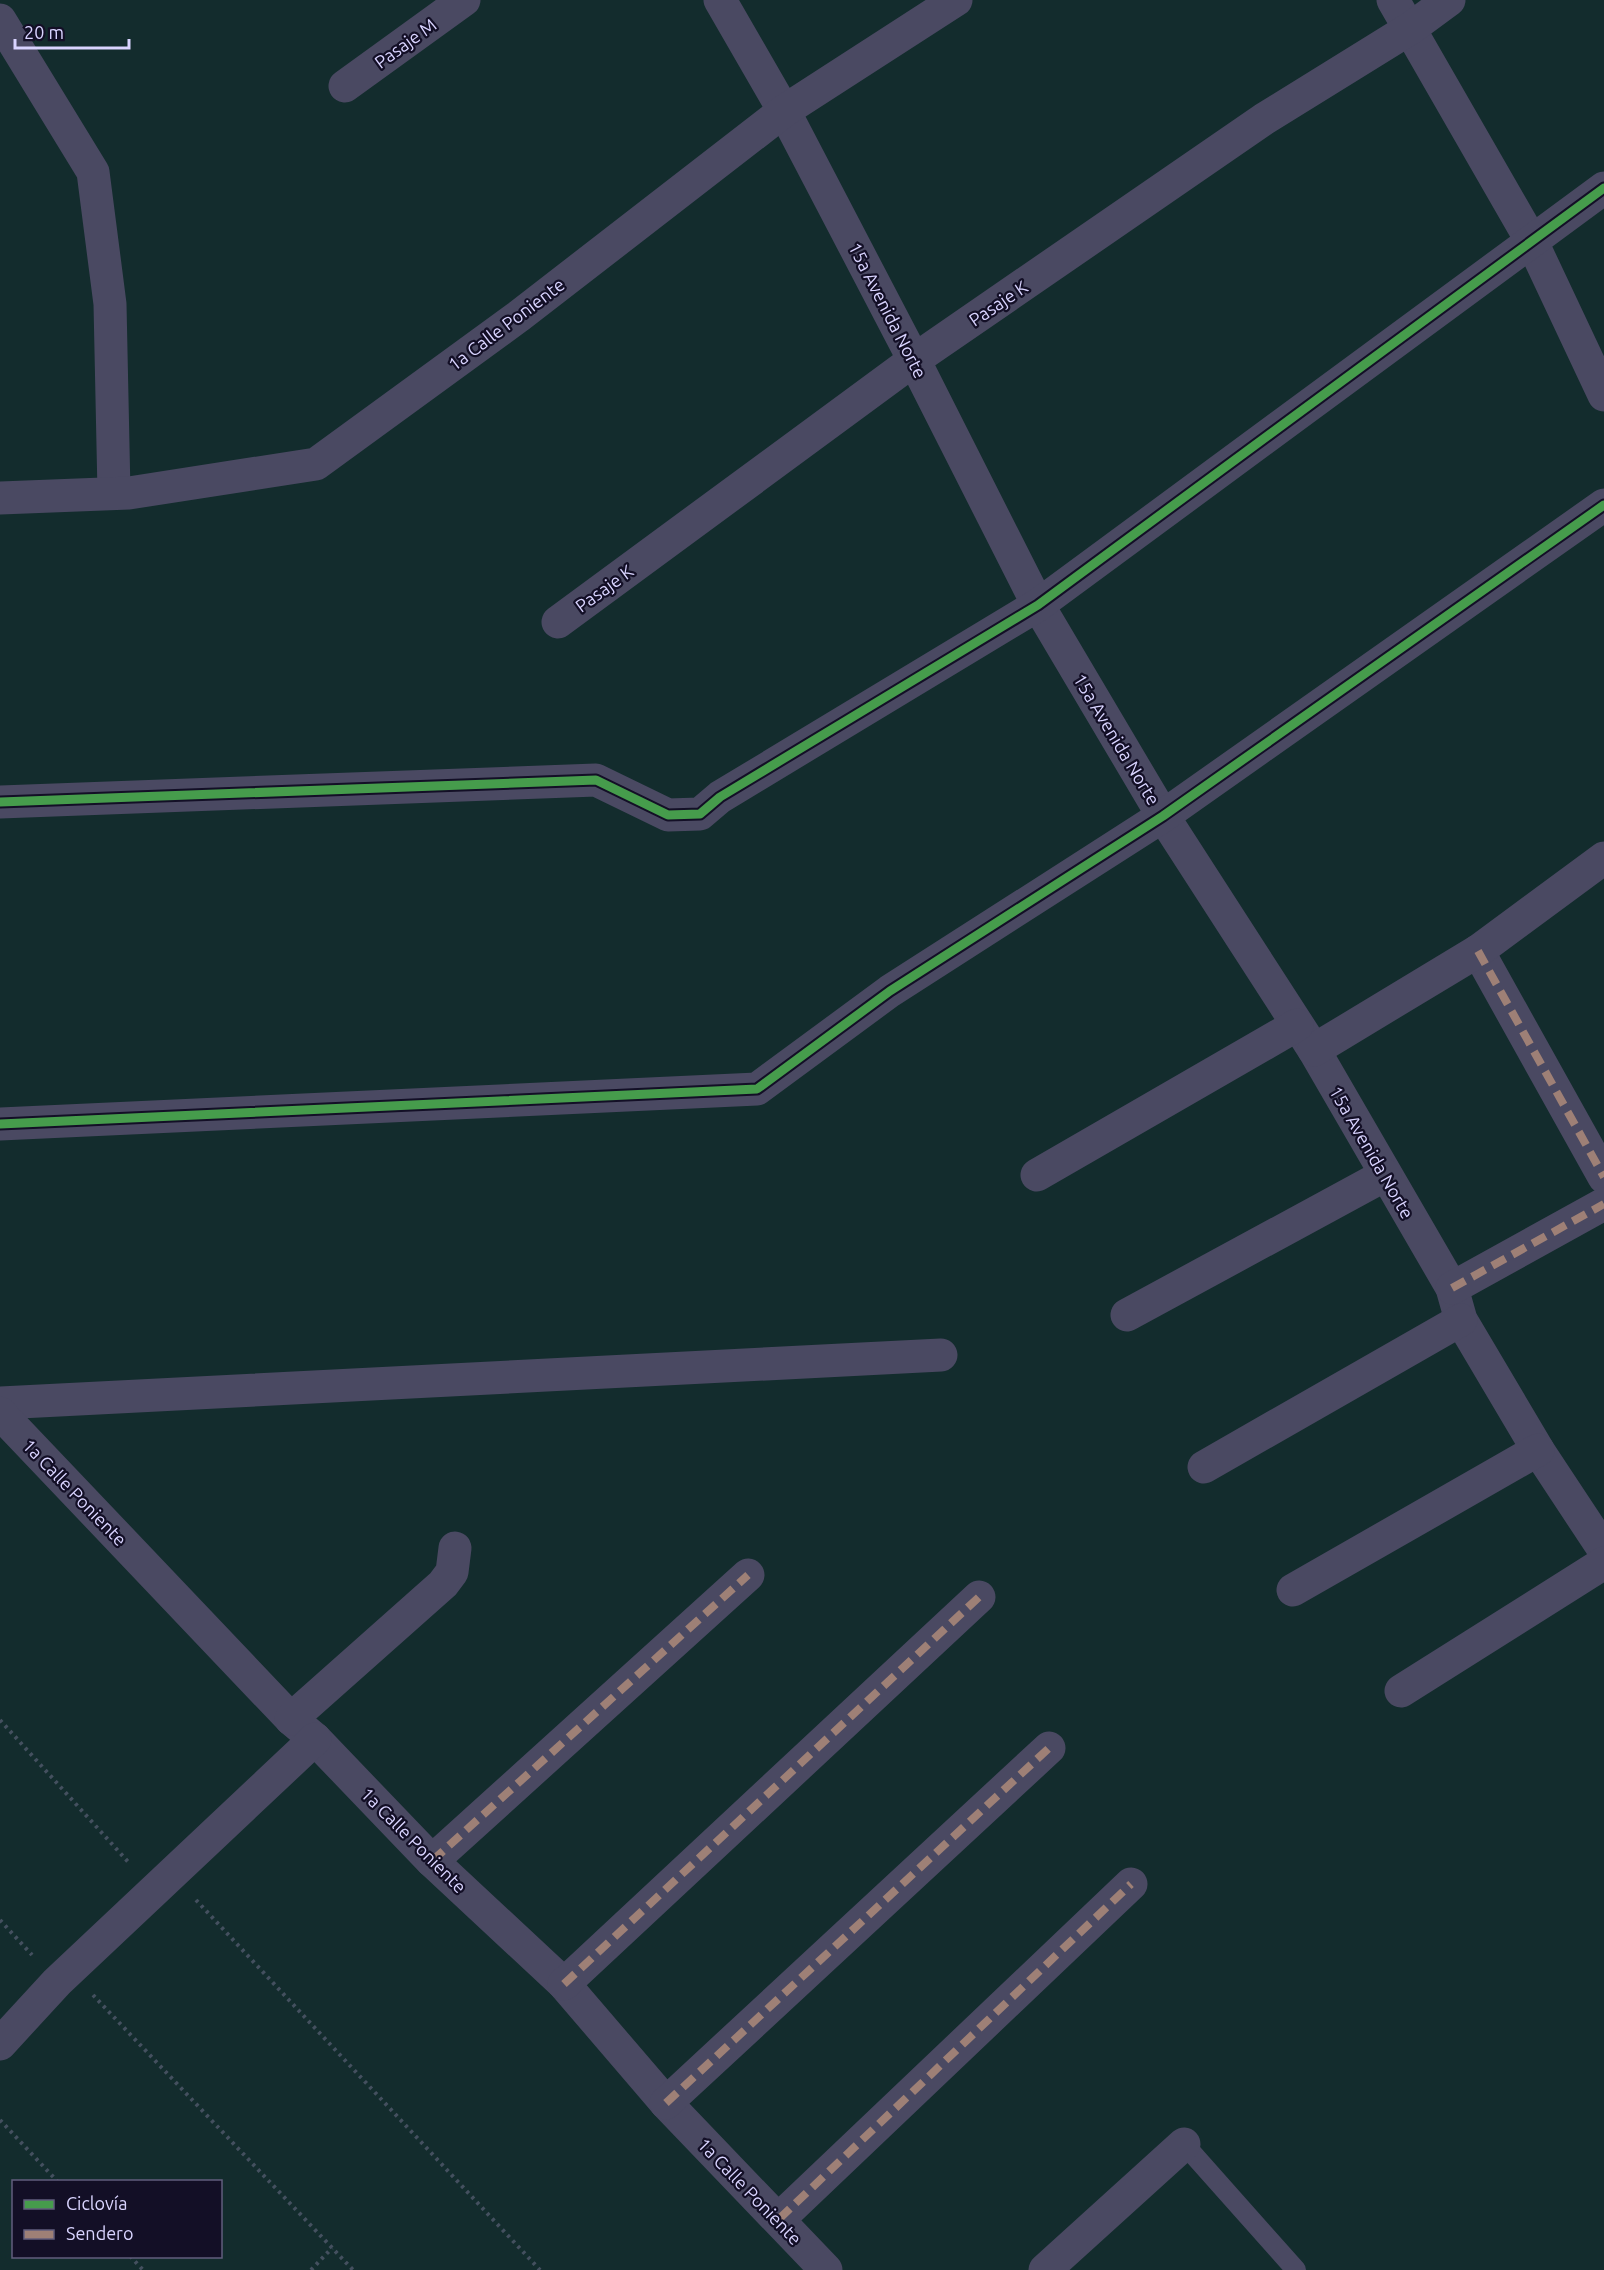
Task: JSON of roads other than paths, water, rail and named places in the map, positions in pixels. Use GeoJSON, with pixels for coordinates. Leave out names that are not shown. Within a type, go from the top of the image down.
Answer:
{"type":"FeatureCollection","features":[{"type":"Feature","properties":{"kind":"street","name":"Pasaje M"},"geometry":{"type":"LineString","coordinates":[[345,86],[464,0]]}},
{"type":"Feature","properties":{"kind":"street","name":"15a Avenida Norte"},"geometry":{"type":"LineString","coordinates":[[720,0],[784,111],[1038,605],[1163,816],[1305,1037],[1452,1288],[1461,1320],[1538,1450],[1604,1550]]}},
{"type":"Feature","properties":{"kind":"street","name":"1a Calle Poniente"},"geometry":{"type":"LineString","coordinates":[[0,498],[114,493],[316,464],[519,316],[784,111],[956,0]]}},
{"type":"Feature","properties":{"kind":"street"},"geometry":{"type":"LineString","coordinates":[[1393,0],[1531,240],[1604,395]]}},
{"type":"Feature","properties":{"kind":"street","name":"Pasaje K"},"geometry":{"type":"LineString","coordinates":[[558,622],[914,360],[1264,119],[1411,28],[1449,0]]}},
{"type":"Feature","properties":{"kind":"street"},"geometry":{"type":"LineString","coordinates":[[0,20],[93,172],[110,304],[114,493]]}},
{"type":"Feature","properties":{"kind":"street"},"geometry":{"type":"LineString","coordinates":[[0,802],[596,780],[668,815],[700,814],[720,797],[1038,605],[1604,188]]}},
{"type":"Feature","properties":{"kind":"street"},"geometry":{"type":"LineString","coordinates":[[0,1124],[757,1089],[890,991],[1163,816],[1604,505]]}},
{"type":"Feature","properties":{"kind":"street"},"geometry":{"type":"LineString","coordinates":[[1037,1175],[1478,951],[1604,858]]}},
{"type":"Feature","properties":{"kind":"street"},"geometry":{"type":"LineString","coordinates":[[1478,951],[1604,1177]]}},
{"type":"Feature","properties":{"kind":"street"},"geometry":{"type":"LineString","coordinates":[[1127,1315],[1385,1175]]}},
{"type":"Feature","properties":{"kind":"street"},"geometry":{"type":"LineString","coordinates":[[1452,1288],[1604,1204]]}},
{"type":"Feature","properties":{"kind":"street"},"geometry":{"type":"LineString","coordinates":[[1204,1467],[1461,1320]]}},
{"type":"Feature","properties":{"kind":"street"},"geometry":{"type":"LineString","coordinates":[[0,1403],[941,1355]]}},
{"type":"Feature","properties":{"kind":"street","name":"1a Calle Poniente"},"geometry":{"type":"LineString","coordinates":[[0,1413],[432,1861],[564,1984],[666,2103],[826,2270]]}},
{"type":"Feature","properties":{"kind":"street"},"geometry":{"type":"LineString","coordinates":[[1293,1590],[1538,1450]]}},
{"type":"Feature","properties":{"kind":"street"},"geometry":{"type":"LineString","coordinates":[[0,2044],[63,1976],[164,1883],[303,1729],[443,1584],[452,1572],[455,1548]]}},
{"type":"Feature","properties":{"kind":"street"},"geometry":{"type":"LineString","coordinates":[[1401,1691],[1604,1563]]}},
{"type":"Feature","properties":{"kind":"street"},"geometry":{"type":"LineString","coordinates":[[432,1861],[748,1575]]}},
{"type":"Feature","properties":{"kind":"street"},"geometry":{"type":"LineString","coordinates":[[564,1984],[979,1597]]}},
{"type":"Feature","properties":{"kind":"street"},"geometry":{"type":"LineString","coordinates":[[666,2103],[1049,1748]]}},
{"type":"Feature","properties":{"kind":"street"},"geometry":{"type":"LineString","coordinates":[[779,2219],[1131,1884]]}},
{"type":"Feature","properties":{"kind":"street"},"geometry":{"type":"LineString","coordinates":[[1045,2270],[1184,2144]]}},
{"type":"Feature","properties":{"kind":"lane"},"geometry":{"type":"LineString","coordinates":[[1184,2144],[1296,2270]]}}]}
